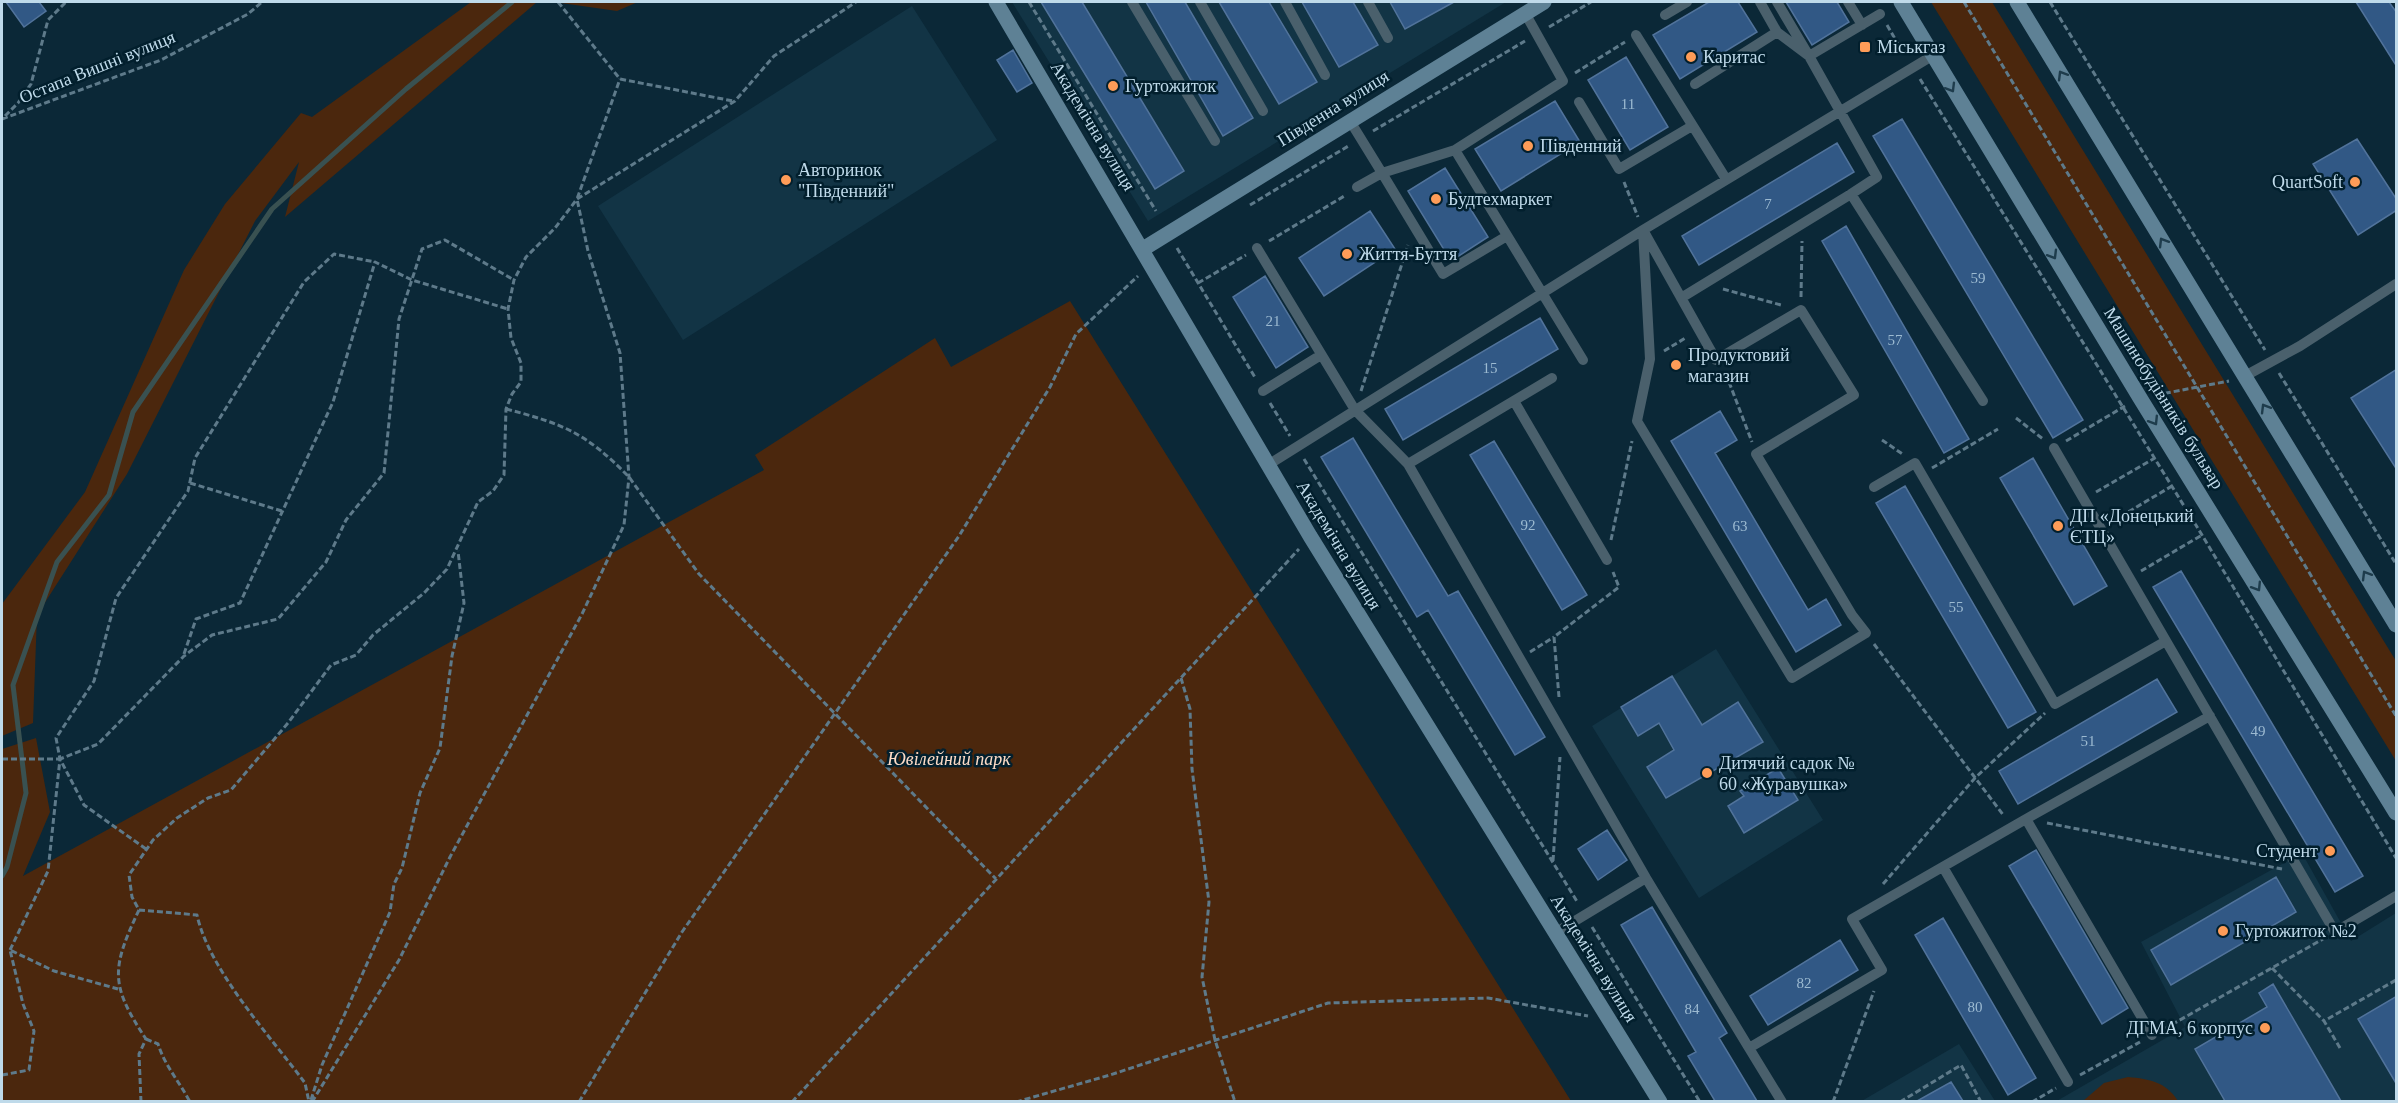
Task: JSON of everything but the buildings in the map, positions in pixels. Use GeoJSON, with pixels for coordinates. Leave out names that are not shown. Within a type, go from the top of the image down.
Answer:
{"type":"FeatureCollection","features":[{"type":"Feature","properties":{"kind":"street","name":"Академічна вулиця"},"geometry":{"type":"LineString","coordinates":[[996,2],[1310,536],[1660,1101]]}},
{"type":"Feature","properties":{"kind":"street","name":"Південна вулиця"},"geometry":{"type":"LineString","coordinates":[[1143,249],[1544,2]]}},
{"type":"Feature","properties":{"kind":"street","name":"Машинобудівників бульвар"},"geometry":{"type":"LineString","coordinates":[[1900,2],[2140,398],[2397,813]]}},
{"type":"Feature","properties":{"kind":"street"},"geometry":{"type":"LineString","coordinates":[[2017,2],[2397,625]]}},
{"type":"Feature","properties":{"kind":"lane"},"geometry":{"type":"LineString","coordinates":[[1132,2],[1215,141]]}},
{"type":"Feature","properties":{"kind":"lane"},"geometry":{"type":"LineString","coordinates":[[1200,2],[1263,111]]}},
{"type":"Feature","properties":{"kind":"lane"},"geometry":{"type":"LineString","coordinates":[[1285,2],[1325,75]]}},
{"type":"Feature","properties":{"kind":"lane"},"geometry":{"type":"LineString","coordinates":[[1368,2],[1388,38]]}},
{"type":"Feature","properties":{"kind":"lane"},"geometry":{"type":"LineString","coordinates":[[1665,15],[1687,2]]}},
{"type":"Feature","properties":{"kind":"lane"},"geometry":{"type":"LineString","coordinates":[[1760,2],[1777,32],[1809,56]]}},
{"type":"Feature","properties":{"kind":"lane"},"geometry":{"type":"LineString","coordinates":[[1681,298],[1876,177],[1777,2]]}},
{"type":"Feature","properties":{"kind":"lane"},"geometry":{"type":"LineString","coordinates":[[1848,2],[1862,25]]}},
{"type":"Feature","properties":{"kind":"lane"},"geometry":{"type":"LineString","coordinates":[[1358,187],[1382,172],[1455,150],[1563,81],[1525,14]]}},
{"type":"Feature","properties":{"kind":"lane"},"geometry":{"type":"LineString","coordinates":[[1809,56],[1880,14]]}},
{"type":"Feature","properties":{"kind":"lane"},"geometry":{"type":"LineString","coordinates":[[1695,84],[1777,32]]}},
{"type":"Feature","properties":{"kind":"lane"},"geometry":{"type":"LineString","coordinates":[[1636,35],[1726,179]]}},
{"type":"Feature","properties":{"kind":"lane"},"geometry":{"type":"LineString","coordinates":[[1268,465],[1642,230],[1932,56]]}},
{"type":"Feature","properties":{"kind":"lane"},"geometry":{"type":"LineString","coordinates":[[1579,102],[1619,169],[1692,126]]}},
{"type":"Feature","properties":{"kind":"lane"},"geometry":{"type":"LineString","coordinates":[[1350,121],[1443,274],[1507,236]]}},
{"type":"Feature","properties":{"kind":"lane"},"geometry":{"type":"LineString","coordinates":[[1455,150],[1583,360]]}},
{"type":"Feature","properties":{"kind":"lane"},"geometry":{"type":"LineString","coordinates":[[1851,194],[1983,401]]}},
{"type":"Feature","properties":{"kind":"lane"},"geometry":{"type":"LineString","coordinates":[[1642,230],[1716,360],[1801,310],[1854,395],[1756,453],[1852,615],[1866,633],[1792,678],[1637,421],[1650,359],[1642,230]]}},
{"type":"Feature","properties":{"kind":"lane"},"geometry":{"type":"LineString","coordinates":[[1257,248],[1355,410],[1408,464],[1646,878],[1782,1101]]}},
{"type":"Feature","properties":{"kind":"lane"},"geometry":{"type":"LineString","coordinates":[[2245,376],[2272,362],[2397,284]]}},
{"type":"Feature","properties":{"kind":"lane"},"geometry":{"type":"LineString","coordinates":[[1263,391],[1321,355]]}},
{"type":"Feature","properties":{"kind":"lane"},"geometry":{"type":"LineString","coordinates":[[1408,464],[1552,378]]}},
{"type":"Feature","properties":{"kind":"lane"},"geometry":{"type":"LineString","coordinates":[[1514,401],[1607,560]]}},
{"type":"Feature","properties":{"kind":"lane"},"geometry":{"type":"LineString","coordinates":[[2054,448],[2335,932],[2397,897]]}},
{"type":"Feature","properties":{"kind":"lane"},"geometry":{"type":"LineString","coordinates":[[1874,487],[1915,463],[2055,704],[2166,641]]}},
{"type":"Feature","properties":{"kind":"lane"},"geometry":{"type":"LineString","coordinates":[[1749,1048],[1882,970],[1852,920],[2210,716]]}},
{"type":"Feature","properties":{"kind":"lane"},"geometry":{"type":"LineString","coordinates":[[2026,819],[2152,1035]]}},
{"type":"Feature","properties":{"kind":"lane"},"geometry":{"type":"LineString","coordinates":[[1943,867],[2068,1082]]}},
{"type":"Feature","properties":{"kind":"lane"},"geometry":{"type":"LineString","coordinates":[[1555,933],[1646,878]]}},
{"type":"Feature","properties":{"kind":"path","name":"Остапа Вишні вулиця"},"geometry":{"type":"LineString","coordinates":[[2,119],[18,103],[31,84],[48,20],[66,2]]}},
{"type":"Feature","properties":{"kind":"path","name":"Остапа Вишні вулиця"},"geometry":{"type":"LineString","coordinates":[[2,119],[160,60],[248,14],[262,2]]}},
{"type":"Feature","properties":{"kind":"path"},"geometry":{"type":"LineString","coordinates":[[558,2],[620,79],[735,101]]}},
{"type":"Feature","properties":{"kind":"path"},"geometry":{"type":"LineString","coordinates":[[577,199],[735,101],[774,56],[856,2]]}},
{"type":"Feature","properties":{"kind":"path"},"geometry":{"type":"LineString","coordinates":[[1029,2],[1156,211]]}},
{"type":"Feature","properties":{"kind":"path"},"geometry":{"type":"LineString","coordinates":[[1248,206],[1591,2]]}},
{"type":"Feature","properties":{"kind":"path"},"geometry":{"type":"LineString","coordinates":[[1964,2],[2397,716]]}},
{"type":"Feature","properties":{"kind":"path"},"geometry":{"type":"LineString","coordinates":[[2050,2],[2397,564]]}},
{"type":"Feature","properties":{"kind":"path"},"geometry":{"type":"LineString","coordinates":[[1880,14],[2124,407],[2397,858]]}},
{"type":"Feature","properties":{"kind":"path"},"geometry":{"type":"LineString","coordinates":[[1563,81],[1636,35]]}},
{"type":"Feature","properties":{"kind":"path"},"geometry":{"type":"LineString","coordinates":[[139,910],[132,897],[129,876],[146,849],[177,818],[208,798],[231,790],[288,723],[331,666],[356,655],[373,635],[436,582],[458,550],[478,502],[493,491],[504,475],[506,409],[512,394],[521,382],[521,363],[512,338],[508,309],[514,280],[526,257],[555,228],[577,199],[620,79]]}},
{"type":"Feature","properties":{"kind":"path"},"geometry":{"type":"LineString","coordinates":[[1619,169],[1642,230]]}},
{"type":"Feature","properties":{"kind":"path"},"geometry":{"type":"LineString","coordinates":[[1198,283],[1358,187]]}},
{"type":"Feature","properties":{"kind":"path"},"geometry":{"type":"LineString","coordinates":[[310,1101],[399,960],[456,847],[582,614],[624,525],[629,477],[620,353],[588,251],[577,199]]}},
{"type":"Feature","properties":{"kind":"path"},"geometry":{"type":"LineString","coordinates":[[1704,284],[1801,310],[1803,224]]}},
{"type":"Feature","properties":{"kind":"path"},"geometry":{"type":"LineString","coordinates":[[1355,410],[1414,227]]}},
{"type":"Feature","properties":{"kind":"path"},"geometry":{"type":"LineString","coordinates":[[2,759],[60,759],[98,744],[184,656],[212,635],[278,619],[326,562],[346,520],[384,473],[399,319],[422,249],[445,240],[514,280]]}},
{"type":"Feature","properties":{"kind":"path"},"geometry":{"type":"LineString","coordinates":[[579,1101],[682,932],[959,536],[1050,387],[1076,334],[1151,263],[1177,248],[1700,1101]]}},
{"type":"Feature","properties":{"kind":"path"},"geometry":{"type":"LineString","coordinates":[[146,849],[84,805],[60,759],[56,738],[94,681],[117,598],[188,491],[195,458],[304,282],[334,254],[375,262],[411,280],[508,309]]}},
{"type":"Feature","properties":{"kind":"path"},"geometry":{"type":"LineString","coordinates":[[184,656],[196,619],[240,603],[333,402],[375,262]]}},
{"type":"Feature","properties":{"kind":"path"},"geometry":{"type":"LineString","coordinates":[[1650,359],[1699,330]]}},
{"type":"Feature","properties":{"kind":"path"},"geometry":{"type":"LineString","coordinates":[[2016,418],[2054,448],[2140,398],[2199,389],[2245,376]]}},
{"type":"Feature","properties":{"kind":"path"},"geometry":{"type":"LineString","coordinates":[[1729,382],[1756,453]]}},
{"type":"Feature","properties":{"kind":"path"},"geometry":{"type":"LineString","coordinates":[[506,409],[557,422],[583,436],[629,477],[699,574],[996,879]]}},
{"type":"Feature","properties":{"kind":"path"},"geometry":{"type":"LineString","coordinates":[[1520,658],[1554,637],[1619,587],[1607,560],[1637,421]]}},
{"type":"Feature","properties":{"kind":"path"},"geometry":{"type":"LineString","coordinates":[[1921,475],[1998,429]]}},
{"type":"Feature","properties":{"kind":"path"},"geometry":{"type":"LineString","coordinates":[[1882,440],[1915,463]]}},
{"type":"Feature","properties":{"kind":"path"},"geometry":{"type":"LineString","coordinates":[[2084,499],[2155,458]]}},
{"type":"Feature","properties":{"kind":"path"},"geometry":{"type":"LineString","coordinates":[[190,483],[282,511]]}},
{"type":"Feature","properties":{"kind":"path"},"geometry":{"type":"LineString","coordinates":[[2101,528],[2172,486]]}},
{"type":"Feature","properties":{"kind":"path"},"geometry":{"type":"LineString","coordinates":[[2130,578],[2202,535]]}},
{"type":"Feature","properties":{"kind":"path"},"geometry":{"type":"LineString","coordinates":[[792,1101],[1310,536]]}},
{"type":"Feature","properties":{"kind":"path"},"geometry":{"type":"LineString","coordinates":[[310,1101],[322,1065],[390,912],[394,884],[402,868],[420,793],[440,748],[453,656],[464,603],[458,550]]}},
{"type":"Feature","properties":{"kind":"path"},"geometry":{"type":"LineString","coordinates":[[1866,633],[2012,827]]}},
{"type":"Feature","properties":{"kind":"path"},"geometry":{"type":"LineString","coordinates":[[1553,863],[1562,731],[1554,637]]}},
{"type":"Feature","properties":{"kind":"path"},"geometry":{"type":"LineString","coordinates":[[1181,677],[1190,709],[1192,770],[1209,902],[1202,977],[1215,1040],[1235,1101]]}},
{"type":"Feature","properties":{"kind":"path"},"geometry":{"type":"LineString","coordinates":[[1875,893],[1975,778],[2055,704]]}},
{"type":"Feature","properties":{"kind":"path"},"geometry":{"type":"LineString","coordinates":[[4,1074],[29,1070],[33,1031],[23,1004],[10,950],[48,871],[60,759]]}},
{"type":"Feature","properties":{"kind":"path"},"geometry":{"type":"LineString","coordinates":[[2026,819],[2301,873]]}},
{"type":"Feature","properties":{"kind":"path"},"geometry":{"type":"LineString","coordinates":[[139,910],[197,915],[201,935],[218,967],[304,1083],[310,1101]]}},
{"type":"Feature","properties":{"kind":"path"},"geometry":{"type":"LineString","coordinates":[[139,910],[123,944],[118,988],[126,1008],[146,1039],[158,1044],[165,1065],[179,1080],[190,1101]]}},
{"type":"Feature","properties":{"kind":"path"},"geometry":{"type":"LineString","coordinates":[[2032,1101],[2335,932]]}},
{"type":"Feature","properties":{"kind":"path"},"geometry":{"type":"LineString","coordinates":[[10,950],[54,971],[118,988]]}},
{"type":"Feature","properties":{"kind":"path"},"geometry":{"type":"LineString","coordinates":[[2272,968],[2324,1021],[2340,1048]]}},
{"type":"Feature","properties":{"kind":"path"},"geometry":{"type":"LineString","coordinates":[[1833,1101],[1882,970]]}},
{"type":"Feature","properties":{"kind":"path"},"geometry":{"type":"LineString","coordinates":[[2324,1021],[2397,980]]}},
{"type":"Feature","properties":{"kind":"path"},"geometry":{"type":"LineString","coordinates":[[1016,1101],[1328,1003],[1488,998],[1609,1019]]}},
{"type":"Feature","properties":{"kind":"path"},"geometry":{"type":"LineString","coordinates":[[141,1101],[139,1054],[146,1039]]}},
{"type":"Feature","properties":{"kind":"path"},"geometry":{"type":"LineString","coordinates":[[1900,1101],[1961,1065],[1981,1101]]}},
{"type":"Feature","properties":{"kind":"shaded area"},"geometry":{"type":"Polygon","coordinates":[[[1012,2],[1506,2],[1148,221],[1012,2]]]}},
{"type":"Feature","properties":{"kind":"shaded area","name":"Авторинок \"Південний\""},"geometry":{"type":"Polygon","coordinates":[[[912,6],[997,140],[683,340],[598,206],[912,6]]]}},
{"type":"Feature","properties":{"kind":"shaded area","name":"Дитячий садок № 60 «Журавушка»"},"geometry":{"type":"Polygon","coordinates":[[[1716,649],[1823,820],[1699,898],[1592,726],[1716,649]]]}},
{"type":"Feature","properties":{"kind":"shaded area"},"geometry":{"type":"Polygon","coordinates":[[[2302,853],[2351,941],[2396,913],[2396,1101],[2055,1102],[2185,1027],[2141,942],[2302,853]]]}},
{"type":"Feature","properties":{"kind":"shaded area"},"geometry":{"type":"Polygon","coordinates":[[[1959,1044],[1995,1101],[1860,1102],[1959,1044]]]}},
{"type":"Feature","properties":{"kind":"green space"},"geometry":{"type":"Polygon","coordinates":[[[471,2],[537,2],[285,217],[299,162],[255,221],[127,474],[37,615],[33,723],[2,736],[2,604],[85,492],[184,270],[225,204],[301,113],[312,117],[471,2]]]}},
{"type":"Feature","properties":{"kind":"green space"},"geometry":{"type":"Polygon","coordinates":[[[554,2],[638,2],[617,11],[554,2]]]}},
{"type":"Feature","properties":{"kind":"green space"},"geometry":{"type":"Polygon","coordinates":[[[1931,2],[1992,2],[2396,661],[2396,761],[1931,2]]]}},
{"type":"Feature","properties":{"kind":"green space","name":"Ювілейний парк"},"geometry":{"type":"Polygon","coordinates":[[[1070,301],[1571,1101],[2,1101],[2,749],[36,738],[50,812],[23,876],[764,470],[755,455],[935,338],[951,367],[1070,301]]]}},
{"type":"Feature","properties":{"kind":"green space"},"geometry":{"type":"Polygon","coordinates":[[[2128,1077],[2157,1083],[2168,1090],[2178,1101],[2083,1101],[2104,1083],[2128,1077]]]}},
{"type":"Feature","properties":{"kind":"waterway"},"geometry":{"type":"LineString","coordinates":[[2,876],[7,867],[26,793],[13,685],[57,562],[109,495],[133,412],[272,209],[406,89],[512,2]]}},
{"type":"Feature","properties":{"kind":"place","name":"Міськгаз"},"geometry":{"type":"Point","coordinates":[1865,47]}},
{"type":"Feature","properties":{"kind":"place","name":"Каритас"},"geometry":{"type":"Point","coordinates":[1691,57]}},
{"type":"Feature","properties":{"kind":"place","name":"Гуртожиток"},"geometry":{"type":"Point","coordinates":[1113,86]}},
{"type":"Feature","properties":{"kind":"place","name":"Південний"},"geometry":{"type":"Point","coordinates":[1528,146]}},
{"type":"Feature","properties":{"kind":"place","name":"Авторинок \"Південний\""},"geometry":{"type":"Point","coordinates":[786,180]}},
{"type":"Feature","properties":{"kind":"place","name":"QuartSoft"},"geometry":{"type":"Point","coordinates":[2355,182]}},
{"type":"Feature","properties":{"kind":"place","name":"Будтехмаркет"},"geometry":{"type":"Point","coordinates":[1436,199]}},
{"type":"Feature","properties":{"kind":"place","name":"Життя-Буття"},"geometry":{"type":"Point","coordinates":[1347,254]}},
{"type":"Feature","properties":{"kind":"place","name":"Продуктовий магазин"},"geometry":{"type":"Point","coordinates":[1676,365]}},
{"type":"Feature","properties":{"kind":"place","name":"ДП «Донецький ЄТЦ»"},"geometry":{"type":"Point","coordinates":[2058,526]}},
{"type":"Feature","properties":{"kind":"place","name":"Дитячий садок № 60 «Журавушка»"},"geometry":{"type":"Point","coordinates":[1707,773]}},
{"type":"Feature","properties":{"kind":"place","name":"Студент"},"geometry":{"type":"Point","coordinates":[2330,851]}},
{"type":"Feature","properties":{"kind":"place","name":"Гуртожиток №2"},"geometry":{"type":"Point","coordinates":[2223,931]}},
{"type":"Feature","properties":{"kind":"place","name":"ДГМА, 6 корпус"},"geometry":{"type":"Point","coordinates":[2265,1028]}}]}
